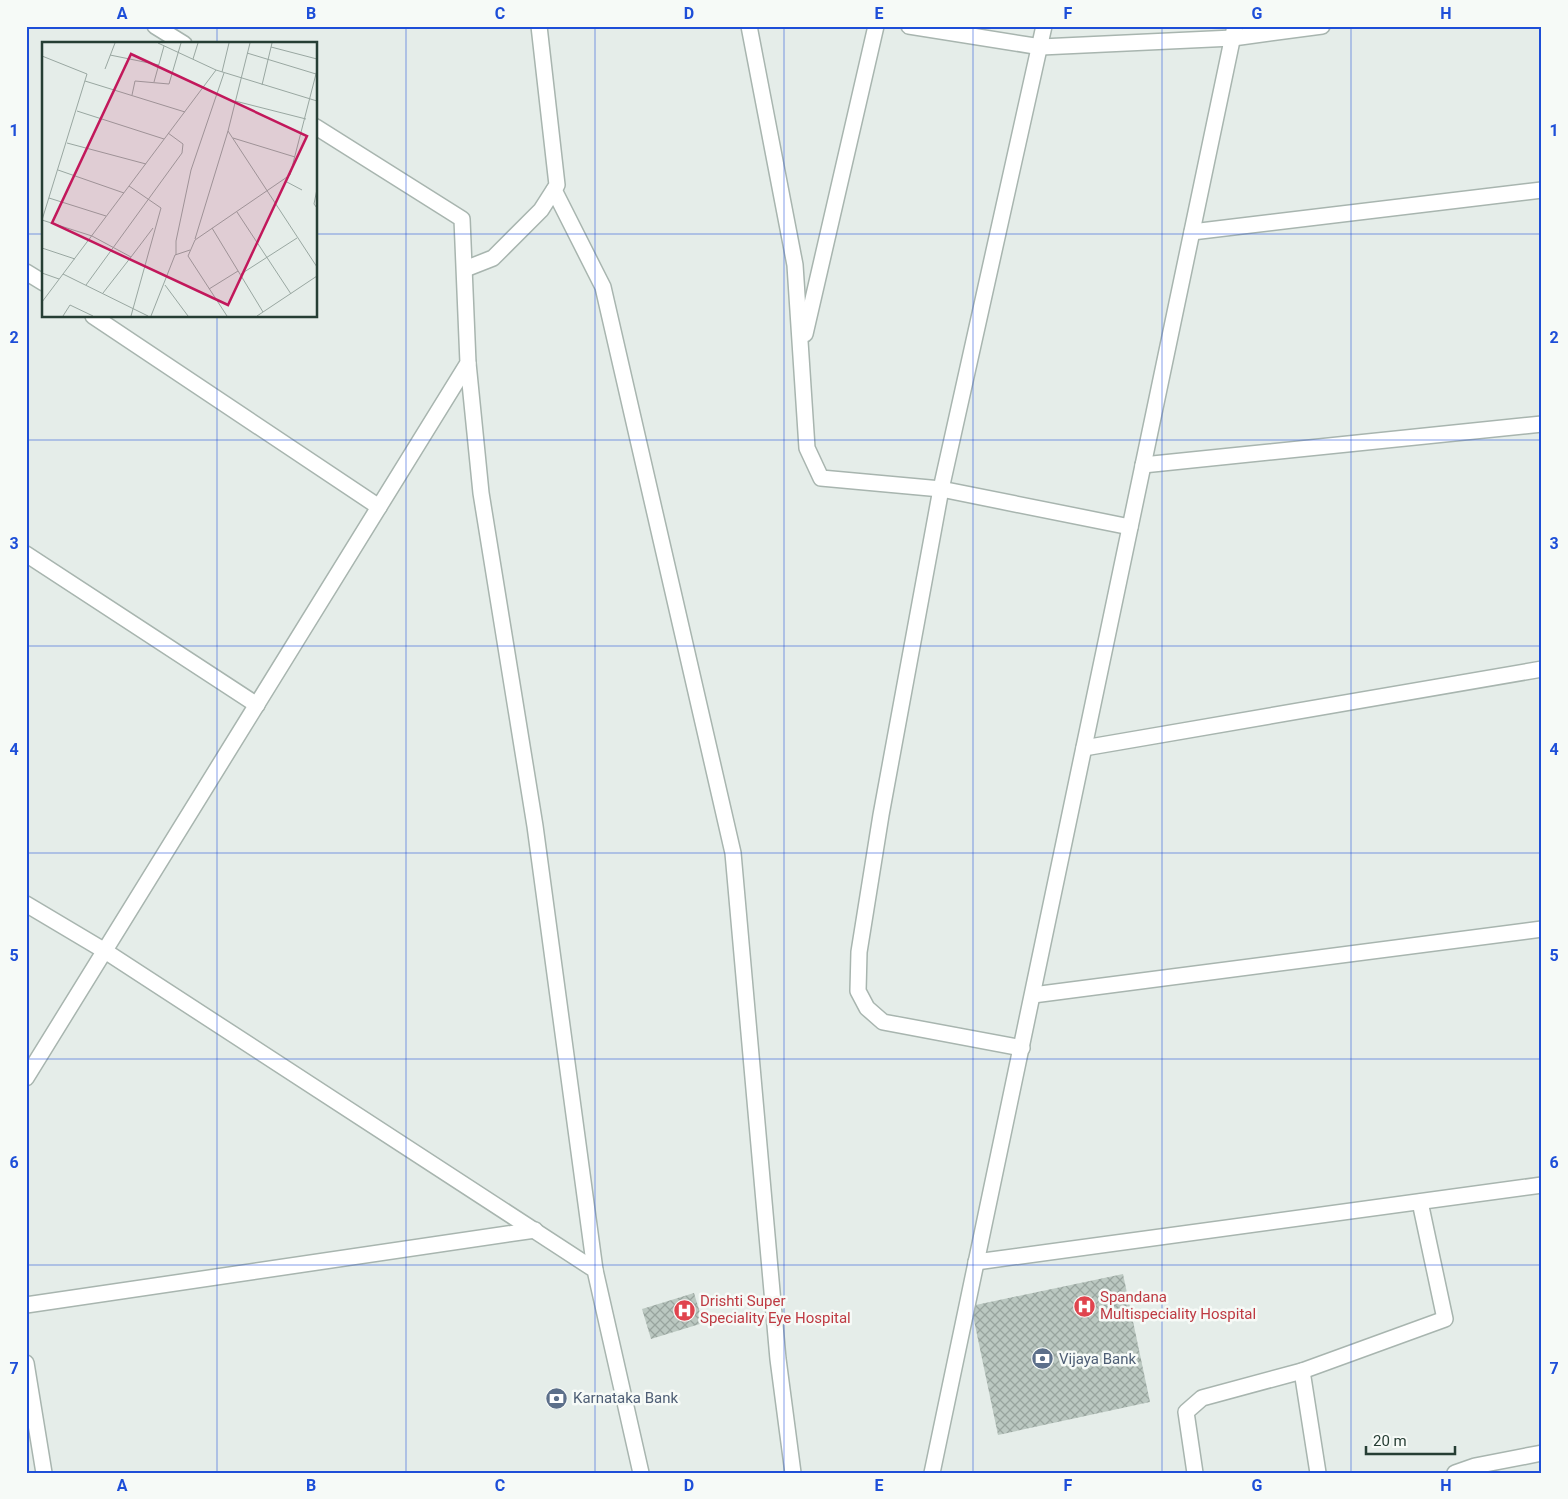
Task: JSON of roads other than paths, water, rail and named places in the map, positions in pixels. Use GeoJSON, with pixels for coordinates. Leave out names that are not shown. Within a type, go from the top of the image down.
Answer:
{"type":"FeatureCollection","features":[{"type":"Feature","properties":{"kind":"street"},"geometry":{"type":"LineString","coordinates":[[155,26],[181,42]]}},
{"type":"Feature","properties":{"kind":"street"},"geometry":{"type":"LineString","coordinates":[[465,269],[493,258],[541,210],[557,185],[539,26]]}},
{"type":"Feature","properties":{"kind":"street"},"geometry":{"type":"LineString","coordinates":[[749,26],[795,265],[807,448],[821,478],[941,489],[1130,527]]}},
{"type":"Feature","properties":{"kind":"street"},"geometry":{"type":"LineString","coordinates":[[801,350],[876,26]]}},
{"type":"Feature","properties":{"kind":"street"},"geometry":{"type":"LineString","coordinates":[[909,26],[1041,47],[1322,26]]}},
{"type":"Feature","properties":{"kind":"street"},"geometry":{"type":"LineString","coordinates":[[1022,1048],[882,1022],[867,1008],[858,991],[859,952],[881,815],[941,489],[1041,47],[1044,26]]}},
{"type":"Feature","properties":{"kind":"street"},"geometry":{"type":"LineString","coordinates":[[932,1473],[1234,32]]}},
{"type":"Feature","properties":{"kind":"street"},"geometry":{"type":"LineString","coordinates":[[318,128],[462,220],[468,362],[480,493],[535,826],[595,1270],[641,1473]]}},
{"type":"Feature","properties":{"kind":"street"},"geometry":{"type":"LineString","coordinates":[[554,190],[603,287],[733,853],[778,1359],[792,1473]]}},
{"type":"Feature","properties":{"kind":"street"},"geometry":{"type":"LineString","coordinates":[[1192,232],[1542,190]]}},
{"type":"Feature","properties":{"kind":"street"},"geometry":{"type":"LineString","coordinates":[[26,272],[42,282]]}},
{"type":"Feature","properties":{"kind":"street"},"geometry":{"type":"LineString","coordinates":[[96,318],[379,507]]}},
{"type":"Feature","properties":{"kind":"street"},"geometry":{"type":"LineString","coordinates":[[26,1078],[468,362]]}},
{"type":"Feature","properties":{"kind":"street"},"geometry":{"type":"LineString","coordinates":[[1143,465],[1542,424]]}},
{"type":"Feature","properties":{"kind":"street"},"geometry":{"type":"LineString","coordinates":[[26,554],[257,706]]}},
{"type":"Feature","properties":{"kind":"street"},"geometry":{"type":"LineString","coordinates":[[1084,748],[1542,668]]}},
{"type":"Feature","properties":{"kind":"street"},"geometry":{"type":"LineString","coordinates":[[26,904],[105,951],[595,1270]]}},
{"type":"Feature","properties":{"kind":"street"},"geometry":{"type":"LineString","coordinates":[[1032,995],[1542,929]]}},
{"type":"Feature","properties":{"kind":"street"},"geometry":{"type":"LineString","coordinates":[[976,1262],[1542,1185]]}},
{"type":"Feature","properties":{"kind":"street"},"geometry":{"type":"LineString","coordinates":[[1195,1473],[1186,1412],[1202,1398],[1302,1371],[1445,1320],[1420,1202]]}},
{"type":"Feature","properties":{"kind":"street"},"geometry":{"type":"LineString","coordinates":[[26,1305],[534,1230]]}},
{"type":"Feature","properties":{"kind":"street"},"geometry":{"type":"LineString","coordinates":[[26,1363],[44,1473]]}},
{"type":"Feature","properties":{"kind":"street"},"geometry":{"type":"LineString","coordinates":[[1302,1371],[1318,1473]]}},
{"type":"Feature","properties":{"kind":"street"},"geometry":{"type":"LineString","coordinates":[[1455,1473],[1475,1466],[1542,1453]]}},
{"type":"Feature","properties":{"kind":"place","name":"Spandana Multispeciality Hospital"},"geometry":{"type":"Point","coordinates":[1084,1306]}},
{"type":"Feature","properties":{"kind":"place","name":"Drishti Super Speciality Eye Hospital"},"geometry":{"type":"Point","coordinates":[684,1310]}},
{"type":"Feature","properties":{"kind":"place","name":"Vijaya Bank"},"geometry":{"type":"Point","coordinates":[1043,1359]}},
{"type":"Feature","properties":{"kind":"place","name":"Karnataka Bank"},"geometry":{"type":"Point","coordinates":[557,1398]}}]}
